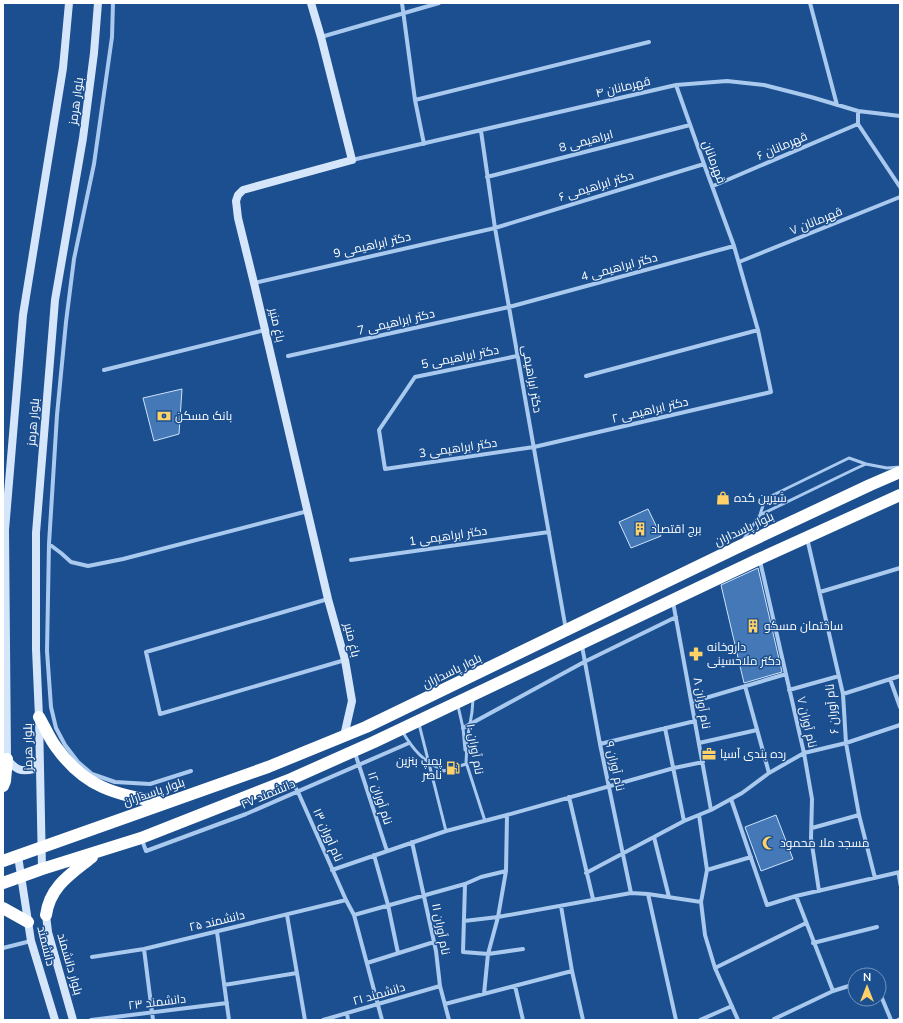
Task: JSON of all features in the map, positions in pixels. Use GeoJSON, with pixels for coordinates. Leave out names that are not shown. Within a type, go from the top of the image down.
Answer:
{"type":"FeatureCollection","features":[{"type":"Feature","properties":{"kind":"highway","name":"بلوار پاسداران"},"geometry":{"type":"LineString","coordinates":[[3,861],[268,767],[344,736],[475,676],[566,630],[738,547],[900,472]]}},
{"type":"Feature","properties":{"kind":"highway"},"geometry":{"type":"LineString","coordinates":[[3,884],[42,869],[141,838],[291,779],[457,703],[759,559],[900,495]]}},
{"type":"Feature","properties":{"kind":"highway"},"geometry":{"type":"LineString","coordinates":[[39,717],[56,746],[69,762],[89,781],[109,791],[134,798],[165,803]]}},
{"type":"Feature","properties":{"kind":"highway"},"geometry":{"type":"LineString","coordinates":[[3,786],[5,781],[7,759]]}},
{"type":"Feature","properties":{"kind":"highway"},"geometry":{"type":"LineString","coordinates":[[46,915],[48,904],[53,892],[61,882],[98,852]]}},
{"type":"Feature","properties":{"kind":"highway"},"geometry":{"type":"LineString","coordinates":[[3,908],[28,922]]}},
{"type":"Feature","properties":{"kind":"main road","name":"بلوار هرمز"},"geometry":{"type":"LineString","coordinates":[[7,759],[5,530],[23,315],[63,68],[69,3]]}},
{"type":"Feature","properties":{"kind":"main road","name":"بلوار هرمز"},"geometry":{"type":"LineString","coordinates":[[42,869],[36,649],[37,510],[55,300],[83,138],[94,53],[98,3]]}},
{"type":"Feature","properties":{"kind":"main road"},"geometry":{"type":"LineString","coordinates":[[311,3],[352,160]]}},
{"type":"Feature","properties":{"kind":"main road","name":"باغ منیر"},"geometry":{"type":"LineString","coordinates":[[344,736],[352,701],[345,660],[328,599],[238,218],[236,201],[238,195],[243,190],[352,160]]}},
{"type":"Feature","properties":{"kind":"main road"},"geometry":{"type":"LineString","coordinates":[[7,759],[13,767],[23,771],[34,769],[40,758]]}},
{"type":"Feature","properties":{"kind":"main road","name":"دانشمند"},"geometry":{"type":"LineString","coordinates":[[18,856],[31,941],[55,1020]]}},
{"type":"Feature","properties":{"kind":"main road","name":"بلوار دانشمند"},"geometry":{"type":"LineString","coordinates":[[46,915],[48,932],[73,1020]]}},
{"type":"Feature","properties":{"kind":"street"},"geometry":{"type":"LineString","coordinates":[[113,3],[112,37],[94,164],[74,259],[66,322],[49,544],[47,652],[52,707],[56,728],[65,746],[78,762],[92,774],[115,782],[150,784],[191,771]]}},
{"type":"Feature","properties":{"kind":"street"},"geometry":{"type":"LineString","coordinates":[[402,3],[415,100],[424,144]]}},
{"type":"Feature","properties":{"kind":"street"},"geometry":{"type":"LineString","coordinates":[[321,37],[439,3]]}},
{"type":"Feature","properties":{"kind":"street"},"geometry":{"type":"LineString","coordinates":[[810,3],[837,105]]}},
{"type":"Feature","properties":{"kind":"street"},"geometry":{"type":"LineString","coordinates":[[415,100],[649,42]]}},
{"type":"Feature","properties":{"kind":"street","name":"قهرمانان ۴"},"geometry":{"type":"LineString","coordinates":[[352,160],[676,85],[727,81],[764,85],[811,96],[858,111],[900,116]]}},
{"type":"Feature","properties":{"kind":"street","name":"قهرمانان"},"geometry":{"type":"LineString","coordinates":[[676,85],[739,262],[758,330],[771,392]]}},
{"type":"Feature","properties":{"kind":"street"},"geometry":{"type":"LineString","coordinates":[[858,111],[858,124],[900,187]]}},
{"type":"Feature","properties":{"kind":"street","name":"قهرمانان ۶"},"geometry":{"type":"LineString","coordinates":[[713,186],[858,124]]}},
{"type":"Feature","properties":{"kind":"street","name":"ابراهیمی 8"},"geometry":{"type":"LineString","coordinates":[[488,177],[690,125]]}},
{"type":"Feature","properties":{"kind":"street","name":"دکتر ابراهیمی"},"geometry":{"type":"LineString","coordinates":[[481,131],[495,228],[566,630]]}},
{"type":"Feature","properties":{"kind":"street","name":"دکتر ابراهیمی ۶"},"geometry":{"type":"LineString","coordinates":[[495,228],[704,164]]}},
{"type":"Feature","properties":{"kind":"street","name":"قهرمانان ۷"},"geometry":{"type":"LineString","coordinates":[[739,262],[900,197]]}},
{"type":"Feature","properties":{"kind":"street","name":"دکتر ابراهیمی 9"},"geometry":{"type":"LineString","coordinates":[[254,283],[495,228]]}},
{"type":"Feature","properties":{"kind":"street","name":"دکتر ابراهیمی 4"},"geometry":{"type":"LineString","coordinates":[[509,307],[734,246]]}},
{"type":"Feature","properties":{"kind":"street","name":"دکتر ابراهیمی 7"},"geometry":{"type":"LineString","coordinates":[[288,356],[509,307]]}},
{"type":"Feature","properties":{"kind":"street"},"geometry":{"type":"LineString","coordinates":[[104,370],[265,330]]}},
{"type":"Feature","properties":{"kind":"street"},"geometry":{"type":"LineString","coordinates":[[586,376],[758,330]]}},
{"type":"Feature","properties":{"kind":"street","name":"دکتر ابراهیمی 5"},"geometry":{"type":"LineString","coordinates":[[385,469],[379,430],[415,377],[517,356]]}},
{"type":"Feature","properties":{"kind":"street","name":"دکتر ابراهیمی ۲"},"geometry":{"type":"LineString","coordinates":[[534,447],[771,392]]}},
{"type":"Feature","properties":{"kind":"street","name":"دکتر ابراهیمی 3"},"geometry":{"type":"LineString","coordinates":[[385,469],[534,447]]}},
{"type":"Feature","properties":{"kind":"street"},"geometry":{"type":"LineString","coordinates":[[49,544],[71,562],[88,566],[123,559],[308,511]]}},
{"type":"Feature","properties":{"kind":"street","name":"دکتر ابراهیمی 1"},"geometry":{"type":"LineString","coordinates":[[351,560],[549,532]]}},
{"type":"Feature","properties":{"kind":"street","name":"نام آوران ۶"},"geometry":{"type":"LineString","coordinates":[[807,537],[843,694],[846,743],[859,815],[875,878]]}},
{"type":"Feature","properties":{"kind":"street","name":"نام آوران ۷"},"geometry":{"type":"LineString","coordinates":[[759,559],[804,753],[812,799],[812,838],[819,891]]}},
{"type":"Feature","properties":{"kind":"street"},"geometry":{"type":"LineString","coordinates":[[820,592],[900,568]]}},
{"type":"Feature","properties":{"kind":"street"},"geometry":{"type":"LineString","coordinates":[[328,599],[146,652],[160,714],[345,660]]}},
{"type":"Feature","properties":{"kind":"street","name":"نام آوران ۸"},"geometry":{"type":"LineString","coordinates":[[673,600],[711,810]]}},
{"type":"Feature","properties":{"kind":"street"},"geometry":{"type":"LineString","coordinates":[[463,728],[584,662],[676,617]]}},
{"type":"Feature","properties":{"kind":"street","name":"نام آوران ۹"},"geometry":{"type":"LineString","coordinates":[[581,644],[600,744],[632,893]]}},
{"type":"Feature","properties":{"kind":"street"},"geometry":{"type":"LineString","coordinates":[[692,702],[786,674]]}},
{"type":"Feature","properties":{"kind":"street"},"geometry":{"type":"LineString","coordinates":[[789,690],[839,676]]}},
{"type":"Feature","properties":{"kind":"street"},"geometry":{"type":"LineString","coordinates":[[843,694],[900,676]]}},
{"type":"Feature","properties":{"kind":"street"},"geometry":{"type":"LineString","coordinates":[[890,679],[900,707]]}},
{"type":"Feature","properties":{"kind":"street"},"geometry":{"type":"LineString","coordinates":[[745,686],[769,773]]}},
{"type":"Feature","properties":{"kind":"street"},"geometry":{"type":"LineString","coordinates":[[600,744],[695,721]]}},
{"type":"Feature","properties":{"kind":"street"},"geometry":{"type":"LineString","coordinates":[[586,873],[684,821],[711,810],[742,793],[769,773],[804,753],[846,743],[900,725]]}},
{"type":"Feature","properties":{"kind":"street"},"geometry":{"type":"LineString","coordinates":[[665,728],[684,821]]}},
{"type":"Feature","properties":{"kind":"street"},"geometry":{"type":"LineString","coordinates":[[699,743],[757,730]]}},
{"type":"Feature","properties":{"kind":"street","name":"دانشمند ۲۷"},"geometry":{"type":"LineString","coordinates":[[141,838],[146,851],[246,814],[409,743]]}},
{"type":"Feature","properties":{"kind":"street","name":"نام آوران ۱۲"},"geometry":{"type":"LineString","coordinates":[[354,751],[387,851]]}},
{"type":"Feature","properties":{"kind":"street"},"geometry":{"type":"LineString","coordinates":[[332,870],[446,831],[609,785],[703,762]]}},
{"type":"Feature","properties":{"kind":"street","name":"نام آوران ۱۳"},"geometry":{"type":"LineString","coordinates":[[291,779],[332,870],[354,914],[382,1020]]}},
{"type":"Feature","properties":{"kind":"street"},"geometry":{"type":"LineString","coordinates":[[569,797],[593,899]]}},
{"type":"Feature","properties":{"kind":"street"},"geometry":{"type":"LineString","coordinates":[[731,799],[767,905],[796,896],[899,873]]}},
{"type":"Feature","properties":{"kind":"street"},"geometry":{"type":"LineString","coordinates":[[484,994],[488,954],[498,917],[506,871],[507,815]]}},
{"type":"Feature","properties":{"kind":"street"},"geometry":{"type":"LineString","coordinates":[[698,815],[707,870],[700,902],[705,935],[715,968],[738,1020]]}},
{"type":"Feature","properties":{"kind":"street"},"geometry":{"type":"LineString","coordinates":[[812,828],[859,815]]}},
{"type":"Feature","properties":{"kind":"street"},"geometry":{"type":"LineString","coordinates":[[654,837],[669,897]]}},
{"type":"Feature","properties":{"kind":"street","name":"نام آوران ۱۱"},"geometry":{"type":"LineString","coordinates":[[412,842],[434,942],[440,986],[449,1020]]}},
{"type":"Feature","properties":{"kind":"street"},"geometry":{"type":"LineString","coordinates":[[374,856],[388,905],[398,953]]}},
{"type":"Feature","properties":{"kind":"street"},"geometry":{"type":"LineString","coordinates":[[707,870],[751,857]]}},
{"type":"Feature","properties":{"kind":"street"},"geometry":{"type":"LineString","coordinates":[[354,914],[425,896],[465,884],[481,877],[506,871]]}},
{"type":"Feature","properties":{"kind":"street"},"geometry":{"type":"LineString","coordinates":[[465,884],[463,952],[488,954],[523,949]]}},
{"type":"Feature","properties":{"kind":"street"},"geometry":{"type":"LineString","coordinates":[[464,921],[498,917],[632,893],[700,902]]}},
{"type":"Feature","properties":{"kind":"street"},"geometry":{"type":"LineString","coordinates":[[648,894],[676,1020]]}},
{"type":"Feature","properties":{"kind":"street"},"geometry":{"type":"LineString","coordinates":[[796,896],[813,943],[833,991]]}},
{"type":"Feature","properties":{"kind":"street","name":"دانشمند ۲۵"},"geometry":{"type":"LineString","coordinates":[[92,957],[144,949],[346,900]]}},
{"type":"Feature","properties":{"kind":"street"},"geometry":{"type":"LineString","coordinates":[[560,906],[583,1020]]}},
{"type":"Feature","properties":{"kind":"street"},"geometry":{"type":"LineString","coordinates":[[287,915],[305,1020]]}},
{"type":"Feature","properties":{"kind":"street"},"geometry":{"type":"LineString","coordinates":[[715,968],[806,923]]}},
{"type":"Feature","properties":{"kind":"street"},"geometry":{"type":"LineString","coordinates":[[813,943],[877,926]]}},
{"type":"Feature","properties":{"kind":"street"},"geometry":{"type":"LineString","coordinates":[[217,932],[229,1020]]}},
{"type":"Feature","properties":{"kind":"street"},"geometry":{"type":"LineString","coordinates":[[3,948],[31,941]]}},
{"type":"Feature","properties":{"kind":"street"},"geometry":{"type":"LineString","coordinates":[[367,963],[434,942]]}},
{"type":"Feature","properties":{"kind":"street"},"geometry":{"type":"LineString","coordinates":[[144,949],[153,1020]]}},
{"type":"Feature","properties":{"kind":"street"},"geometry":{"type":"LineString","coordinates":[[445,1004],[572,971]]}},
{"type":"Feature","properties":{"kind":"street"},"geometry":{"type":"LineString","coordinates":[[224,985],[297,973]]}},
{"type":"Feature","properties":{"kind":"street","name":"دانشمند ۲۱"},"geometry":{"type":"LineString","coordinates":[[323,1020],[440,986]]}},
{"type":"Feature","properties":{"kind":"street"},"geometry":{"type":"LineString","coordinates":[[515,986],[524,1020]]}},
{"type":"Feature","properties":{"kind":"street"},"geometry":{"type":"LineString","coordinates":[[774,1019],[833,991],[847,987]]}},
{"type":"Feature","properties":{"kind":"street","name":"دانشمند ۲۳"},"geometry":{"type":"LineString","coordinates":[[91,1020],[227,1003]]}},
{"type":"Feature","properties":{"kind":"street"},"geometry":{"type":"LineString","coordinates":[[700,1020],[732,1006]]}},
{"type":"Feature","properties":{"kind":"street"},"geometry":{"type":"LineString","coordinates":[[886,1007],[891,1020]]}},
{"type":"Feature","properties":{"kind":"street"},"geometry":{"type":"LineString","coordinates":[[347,1013],[348,1020]]}},
{"type":"Feature","properties":{"kind":"lane"},"geometry":{"type":"LineString","coordinates":[[738,547],[760,515],[765,499],[849,458],[866,464],[887,468],[900,466]]}},
{"type":"Feature","properties":{"kind":"lane"},"geometry":{"type":"LineString","coordinates":[[760,515],[866,464]]}},
{"type":"Feature","properties":{"kind":"lane"},"geometry":{"type":"LineString","coordinates":[[401,729],[417,754],[429,764],[444,771],[466,764],[467,741],[473,695]]}},
{"type":"Feature","properties":{"kind":"lane","name":"نام آوران ۱۰"},"geometry":{"type":"LineString","coordinates":[[457,703],[463,728],[466,764],[485,821]]}},
{"type":"Feature","properties":{"kind":"lane"},"geometry":{"type":"LineString","coordinates":[[418,721],[446,831]]}},
{"type":"Feature","properties":{"kind":"lane"},"geometry":{"type":"LineString","coordinates":[[899,873],[900,885]]}},
{"type":"Feature","properties":{"kind":"building","name":"بانک مسکن"},"geometry":{"type":"Polygon","coordinates":[[[182,389],[179,434],[154,441],[143,398],[182,389]]]}},
{"type":"Feature","properties":{"kind":"building","name":"برج اقتصاد"},"geometry":{"type":"Polygon","coordinates":[[[648,509],[661,536],[631,548],[619,522],[648,509]]]}},
{"type":"Feature","properties":{"kind":"building","name":"ساختمان مسکو"},"geometry":{"type":"Polygon","coordinates":[[[758,568],[782,672],[744,683],[721,585],[758,568]]]}},
{"type":"Feature","properties":{"kind":"building","name":"مسجد ملا محمود"},"geometry":{"type":"Polygon","coordinates":[[[776,815],[793,859],[761,871],[745,827],[776,815]]]}},
{"type":"Feature","properties":{"kind":"place","name":"بانک مسکن"},"geometry":{"type":"Point","coordinates":[164,416]}},
{"type":"Feature","properties":{"kind":"place","name":"شیرین کده"},"geometry":{"type":"Point","coordinates":[723,498]}},
{"type":"Feature","properties":{"kind":"place","name":"برج اقتصاد"},"geometry":{"type":"Point","coordinates":[640,529]}},
{"type":"Feature","properties":{"kind":"place","name":"ساختمان مسکو"},"geometry":{"type":"Point","coordinates":[753,626]}},
{"type":"Feature","properties":{"kind":"place","name":"داروخانه دکتر ملاحسینی"},"geometry":{"type":"Point","coordinates":[696,654]}},
{"type":"Feature","properties":{"kind":"place","name":"رده بندی آسیا"},"geometry":{"type":"Point","coordinates":[709,754]}},
{"type":"Feature","properties":{"kind":"place","name":"پمپ بنزین ناصر"},"geometry":{"type":"Point","coordinates":[453,768]}},
{"type":"Feature","properties":{"kind":"place","name":"مسجد ملا محمود"},"geometry":{"type":"Point","coordinates":[769,843]}}]}
